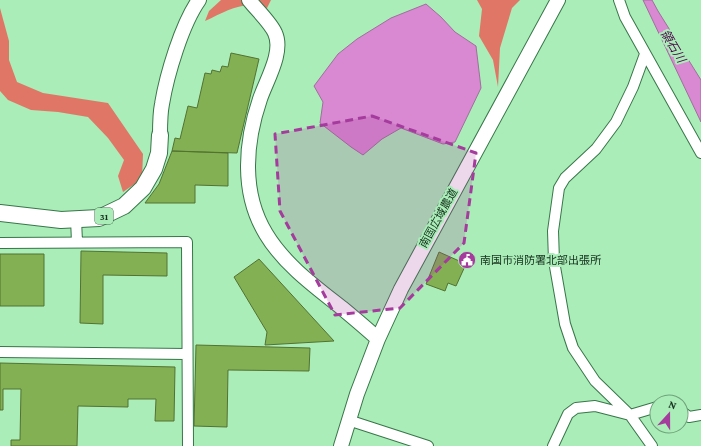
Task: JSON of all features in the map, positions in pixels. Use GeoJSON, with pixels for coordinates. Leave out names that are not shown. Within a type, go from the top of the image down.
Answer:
{"type":"FeatureCollection","features":[{"type":"Feature","properties":{"kind":"main road","name":"31"},"geometry":{"type":"LineString","coordinates":[[0,213],[61,220],[99,218],[124,206],[143,188],[154,169],[159,153],[160,135]]}},
{"type":"Feature","properties":{"kind":"street"},"geometry":{"type":"LineString","coordinates":[[160,135],[162,105],[168,78],[187,22],[198,0]]}},
{"type":"Feature","properties":{"kind":"street"},"geometry":{"type":"LineString","coordinates":[[249,0],[276,33],[278,47],[253,121],[248,145],[247,167],[254,209],[265,234],[283,258],[378,339]]}},
{"type":"Feature","properties":{"kind":"street","name":"南国広域農道"},"geometry":{"type":"LineString","coordinates":[[341,446],[348,420],[378,339],[400,288],[558,0]]}},
{"type":"Feature","properties":{"kind":"street"},"geometry":{"type":"LineString","coordinates":[[619,0],[625,17],[701,152]]}},
{"type":"Feature","properties":{"kind":"street"},"geometry":{"type":"LineString","coordinates":[[645,54],[633,87],[616,122],[596,149],[565,178],[559,188],[553,231],[554,260],[565,324],[573,348],[595,381],[630,415],[652,446]]}},
{"type":"Feature","properties":{"kind":"street"},"geometry":{"type":"LineString","coordinates":[[76,219],[77,242]]}},
{"type":"Feature","properties":{"kind":"street"},"geometry":{"type":"LineString","coordinates":[[0,242],[187,242],[188,446]]}},
{"type":"Feature","properties":{"kind":"street"},"geometry":{"type":"LineString","coordinates":[[0,352],[187,354]]}},
{"type":"Feature","properties":{"kind":"street"},"geometry":{"type":"LineString","coordinates":[[553,446],[568,414],[576,408],[595,406],[630,415],[649,409]]}},
{"type":"Feature","properties":{"kind":"street"},"geometry":{"type":"LineString","coordinates":[[689,416],[701,415]]}},
{"type":"Feature","properties":{"kind":"street"},"geometry":{"type":"LineString","coordinates":[[348,420],[428,446]]}},
{"type":"Feature","properties":{"kind":"highlighted area"},"geometry":{"type":"Polygon","coordinates":[[[372,116],[476,153],[464,243],[400,308],[335,315],[280,211],[275,134],[372,116]]]}},
{"type":"Feature","properties":{"kind":"shaded area"},"geometry":{"type":"Polygon","coordinates":[[[221,0],[271,0],[267,8],[250,5],[242,6],[228,10],[205,21],[209,11],[221,0]]]}},
{"type":"Feature","properties":{"kind":"shaded area"},"geometry":{"type":"Polygon","coordinates":[[[477,0],[520,0],[512,8],[500,48],[498,87],[493,60],[479,36],[482,9],[477,0]]]}},
{"type":"Feature","properties":{"kind":"shaded area"},"geometry":{"type":"Polygon","coordinates":[[[0,8],[9,41],[9,60],[17,82],[43,93],[108,103],[143,154],[142,179],[123,192],[118,176],[124,160],[108,138],[88,117],[58,112],[31,110],[8,100],[0,91],[0,8]]]}},
{"type":"Feature","properties":{"kind":"water","name":"領石川"},"geometry":{"type":"Polygon","coordinates":[[[643,0],[652,0],[701,80],[701,122],[643,0]]]}},
{"type":"Feature","properties":{"kind":"water"},"geometry":{"type":"Polygon","coordinates":[[[426,4],[455,32],[476,46],[481,88],[455,142],[443,144],[401,128],[382,139],[363,155],[320,123],[323,102],[314,86],[338,54],[357,39],[391,18],[426,4]]]}},
{"type":"Feature","properties":{"kind":"building"},"geometry":{"type":"Polygon","coordinates":[[[231,53],[259,59],[237,153],[172,151],[175,138],[180,139],[188,106],[197,108],[205,73],[211,74],[212,70],[220,72],[222,66],[228,67],[231,53]]]}},
{"type":"Feature","properties":{"kind":"building"},"geometry":{"type":"Polygon","coordinates":[[[172,151],[228,153],[228,186],[195,185],[195,203],[145,203],[159,184],[172,151]]]}},
{"type":"Feature","properties":{"kind":"building"},"geometry":{"type":"Polygon","coordinates":[[[81,251],[167,253],[167,276],[103,275],[103,324],[80,323],[81,251]]]}},
{"type":"Feature","properties":{"kind":"building"},"geometry":{"type":"Polygon","coordinates":[[[439,252],[466,264],[456,286],[448,283],[445,291],[426,284],[439,252]]]}},
{"type":"Feature","properties":{"kind":"building"},"geometry":{"type":"Polygon","coordinates":[[[0,254],[44,254],[44,306],[0,306],[0,254]]]}},
{"type":"Feature","properties":{"kind":"building"},"geometry":{"type":"Polygon","coordinates":[[[259,259],[334,341],[265,345],[267,332],[234,277],[259,259]]]}},
{"type":"Feature","properties":{"kind":"building"},"geometry":{"type":"Polygon","coordinates":[[[196,345],[310,348],[309,371],[228,370],[227,427],[194,426],[196,345]]]}},
{"type":"Feature","properties":{"kind":"building"},"geometry":{"type":"Polygon","coordinates":[[[0,363],[175,367],[174,421],[155,421],[156,399],[128,399],[128,407],[78,406],[77,446],[11,446],[11,440],[20,440],[21,389],[3,389],[3,410],[0,410],[0,363]]]}},
{"type":"Feature","properties":{"kind":"place","name":"南国市消防署北部出張所"},"geometry":{"type":"Point","coordinates":[467,260]}}]}
